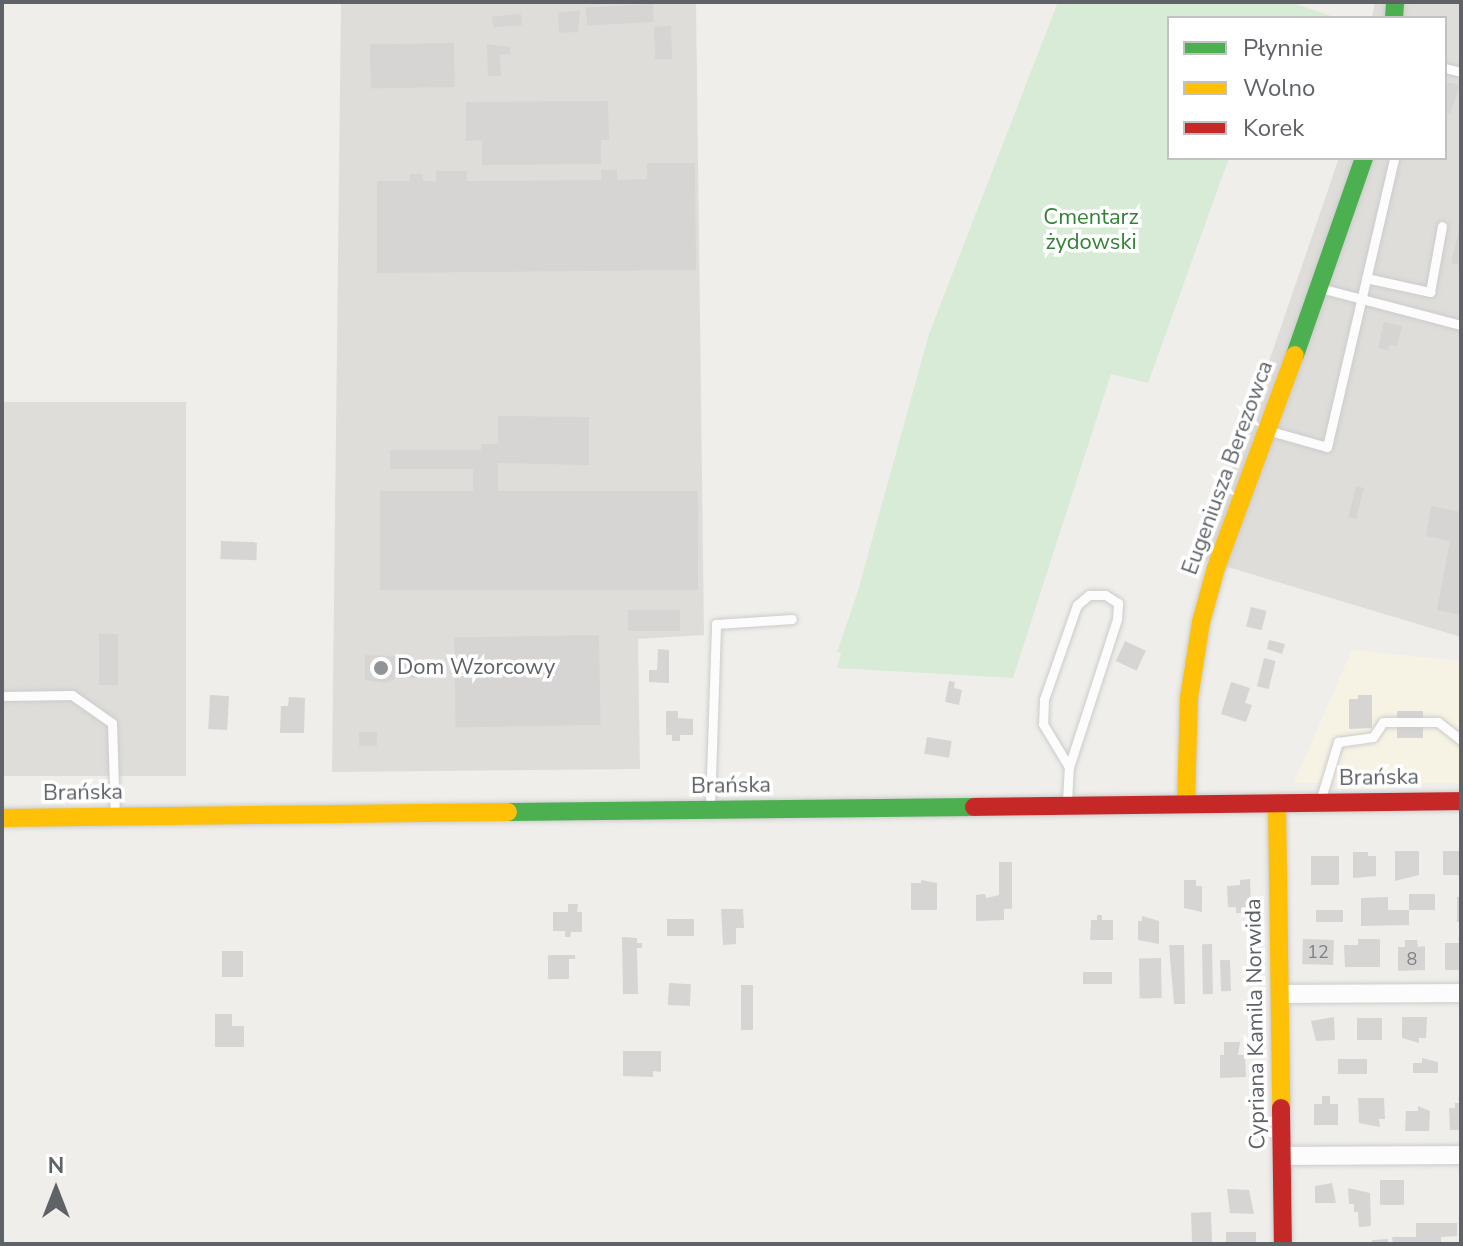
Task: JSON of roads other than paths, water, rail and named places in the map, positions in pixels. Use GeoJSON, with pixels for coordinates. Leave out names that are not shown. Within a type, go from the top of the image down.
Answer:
{"type":"FeatureCollection","features":[{"type":"Feature","properties":{"kind":"street","name":"Eugeniusza Berezowca"},"geometry":{"type":"LineString","coordinates":[[1186,804],[1189,698],[1201,622],[1216,568],[1320,288],[1363,160]]}},
{"type":"Feature","properties":{"kind":"street","name":"Brańska"},"geometry":{"type":"LineString","coordinates":[[2,818],[1461,801]]}},
{"type":"Feature","properties":{"kind":"street","name":"Cypriana Kamila Norwida"},"geometry":{"type":"LineString","coordinates":[[1277,803],[1283,1244]]}},
{"type":"Feature","properties":{"kind":"street"},"geometry":{"type":"LineString","coordinates":[[1280,994],[1461,993]]}},
{"type":"Feature","properties":{"kind":"street"},"geometry":{"type":"LineString","coordinates":[[1282,1156],[1461,1155]]}},
{"type":"Feature","properties":{"kind":"lane"},"geometry":{"type":"LineString","coordinates":[[1267,429],[1327,447],[1394,160]]}},
{"type":"Feature","properties":{"kind":"lane"},"geometry":{"type":"LineString","coordinates":[[1366,278],[1430,292],[1442,226]]}},
{"type":"Feature","properties":{"kind":"lane"},"geometry":{"type":"LineString","coordinates":[[1320,288],[1461,325]]}},
{"type":"Feature","properties":{"kind":"lane"},"geometry":{"type":"LineString","coordinates":[[1067,806],[1069,767],[1117,619],[1118,603],[1105,595],[1089,595],[1077,605],[1044,699],[1043,724],[1069,767]]}},
{"type":"Feature","properties":{"kind":"lane"},"geometry":{"type":"LineString","coordinates":[[710,811],[716,624],[792,619]]}},
{"type":"Feature","properties":{"kind":"lane"},"geometry":{"type":"LineString","coordinates":[[2,696],[72,695],[112,723],[115,817]]}},
{"type":"Feature","properties":{"kind":"lane"},"geometry":{"type":"LineString","coordinates":[[1320,803],[1338,742],[1373,737],[1383,722],[1438,722],[1461,740]]}},
{"type":"Feature","properties":{"kind":"place","name":"Dom Wzorcowy"},"geometry":{"type":"Point","coordinates":[381,668]}},
{"type":"Feature","properties":{"kind":"park label","name":"Cmentarz żydowski"},"geometry":{"type":"Point","coordinates":[1091,230]}}]}
